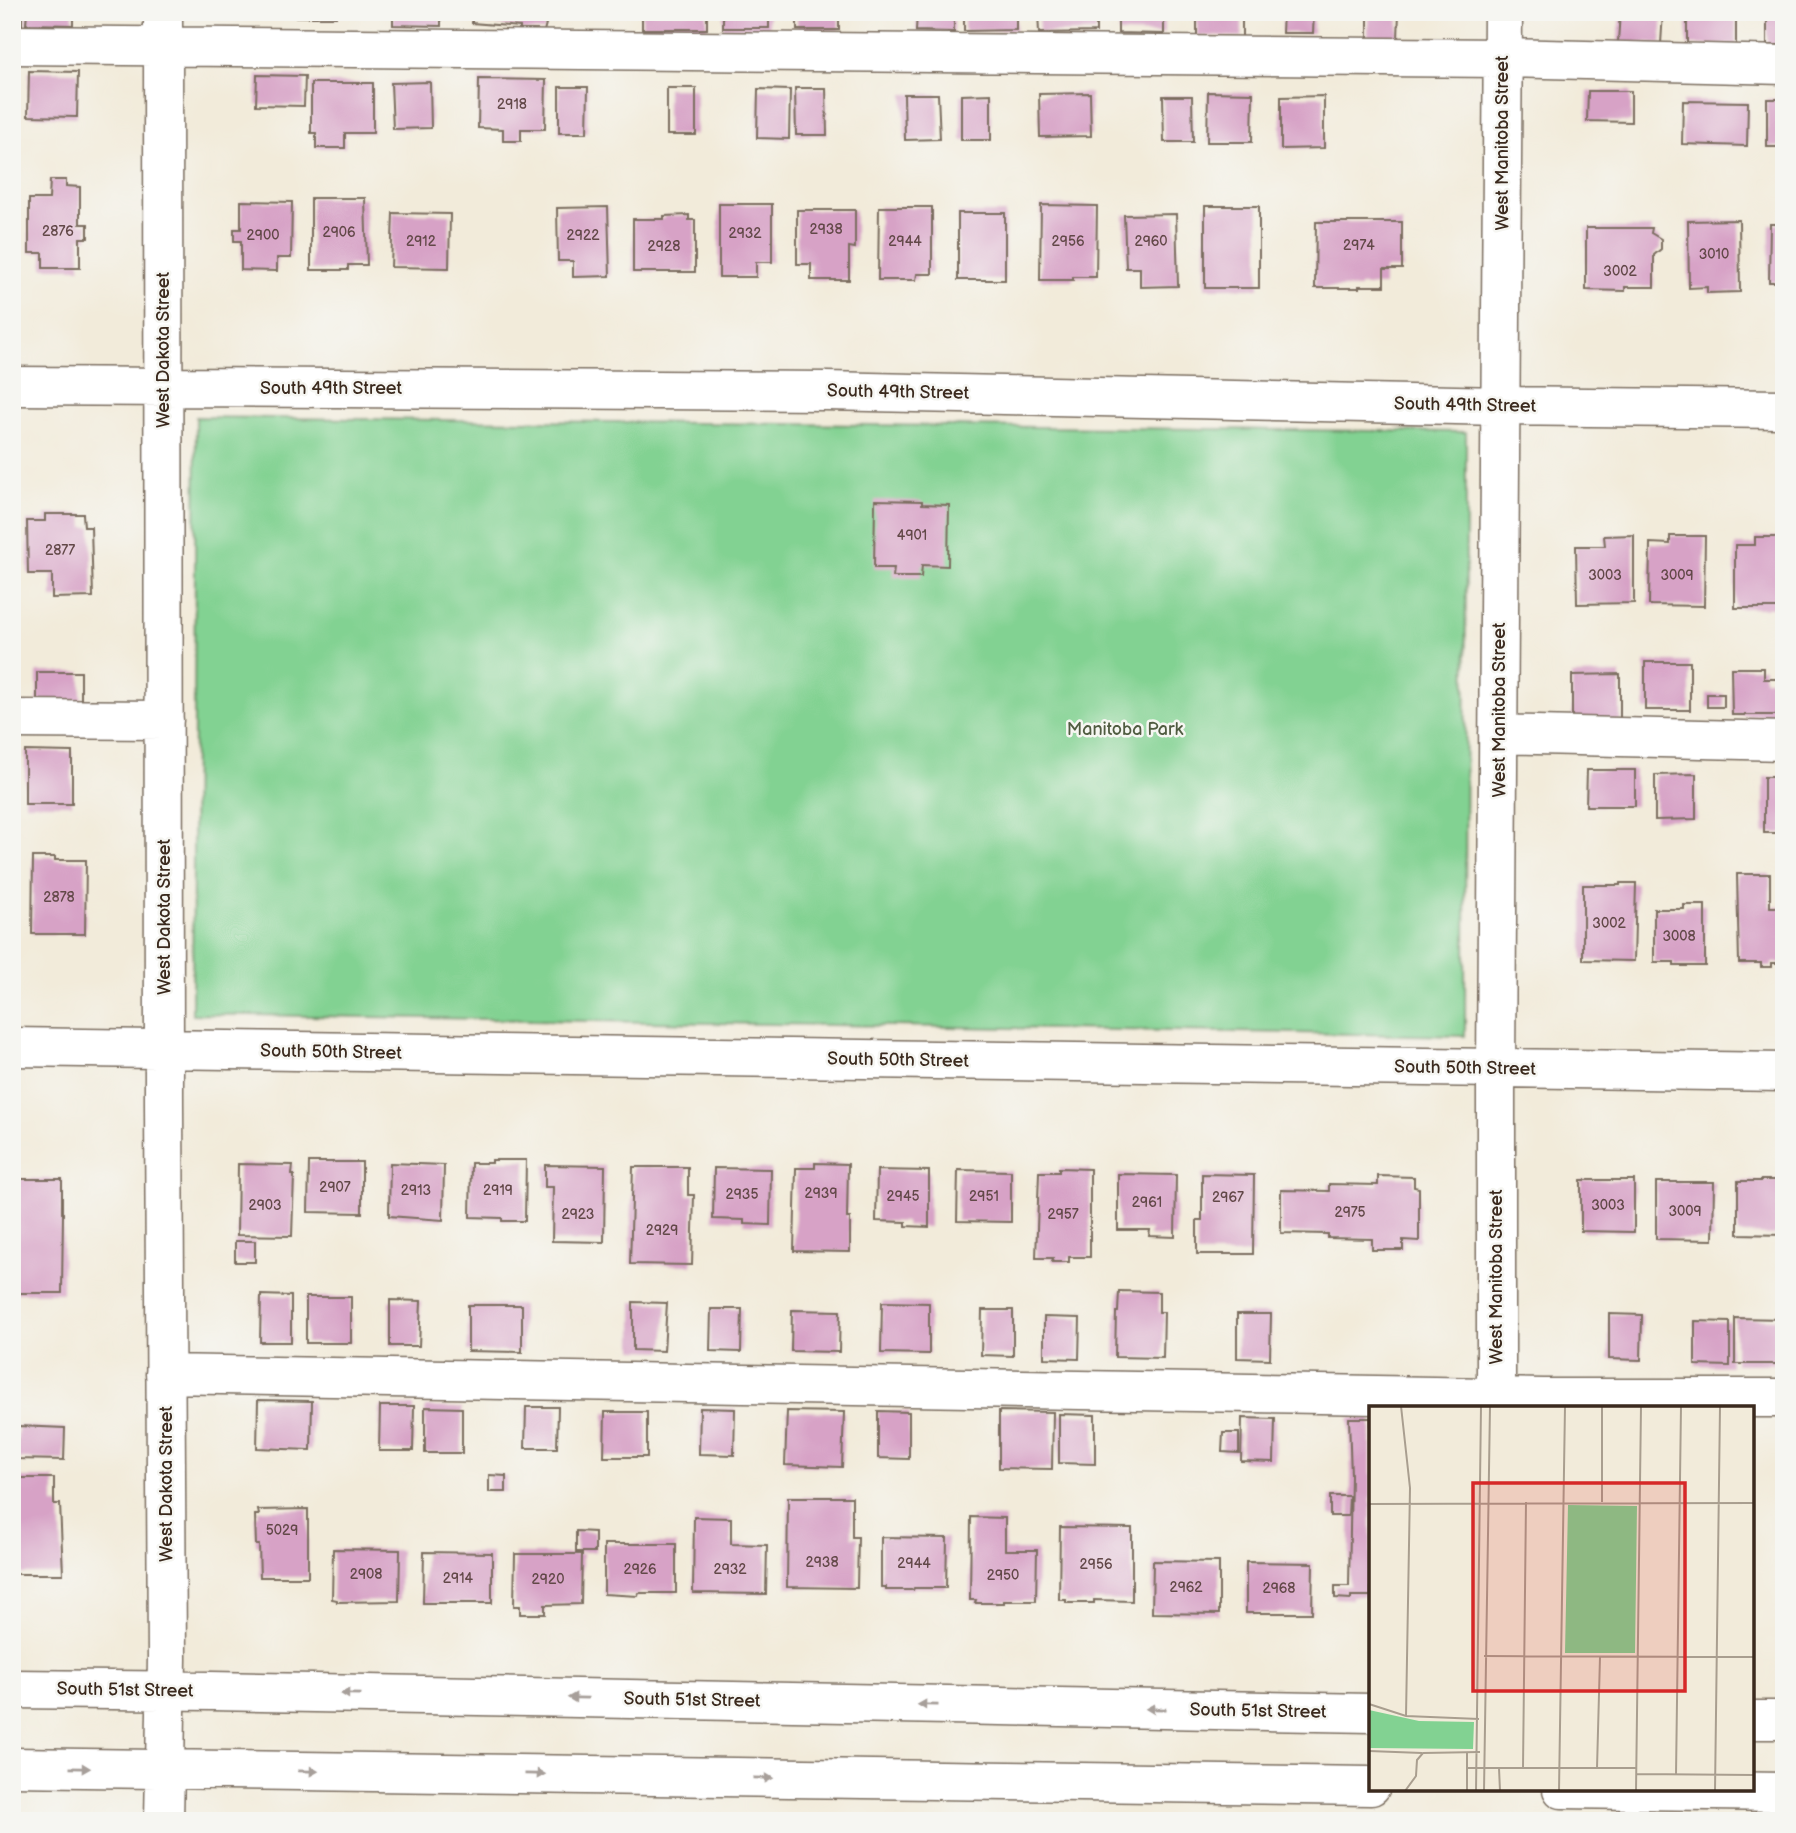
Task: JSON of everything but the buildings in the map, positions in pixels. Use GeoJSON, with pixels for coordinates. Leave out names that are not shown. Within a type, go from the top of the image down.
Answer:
{"type":"FeatureCollection","features":[{"type":"Feature","properties":{"kind":"street","name":"West Manitoba Street"},"geometry":{"type":"LineString","coordinates":[[1496,1402],[1503,12]]}},
{"type":"Feature","properties":{"kind":"street"},"geometry":{"type":"LineString","coordinates":[[12,44],[163,29],[1784,65]]}},
{"type":"Feature","properties":{"kind":"street","name":"West Dakota Street"},"geometry":{"type":"LineString","coordinates":[[163,29],[167,1691],[164,1821]]}},
{"type":"Feature","properties":{"kind":"street","name":"South 49th Street"},"geometry":{"type":"LineString","coordinates":[[12,386],[826,391],[1501,406],[1784,409]]}},
{"type":"Feature","properties":{"kind":"street"},"geometry":{"type":"LineString","coordinates":[[12,719],[164,720]]}},
{"type":"Feature","properties":{"kind":"street"},"geometry":{"type":"LineString","coordinates":[[1499,734],[1784,741]]}},
{"type":"Feature","properties":{"kind":"street","name":"South 50th Street"},"geometry":{"type":"LineString","coordinates":[[12,1046],[1784,1073]]}},
{"type":"Feature","properties":{"kind":"street"},"geometry":{"type":"LineString","coordinates":[[165,1374],[1496,1402],[1784,1398]]}},
{"type":"Feature","properties":{"kind":"street","name":"South 51st Street"},"geometry":{"type":"LineString","coordinates":[[12,1689],[1369,1713]]}},
{"type":"Feature","properties":{"kind":"street"},"geometry":{"type":"LineString","coordinates":[[1754,1720],[1784,1720]]}},
{"type":"Feature","properties":{"kind":"street"},"geometry":{"type":"LineString","coordinates":[[12,1767],[1369,1786]]}},
{"type":"Feature","properties":{"kind":"street"},"geometry":{"type":"LineString","coordinates":[[1673,1791],[1784,1793]]}},
{"type":"Feature","properties":{"kind":"green space","name":"Manitoba Park"},"geometry":{"type":"Polygon","coordinates":[[[196,417],[1466,432],[1465,1036],[192,1014],[196,417]]]}}]}
